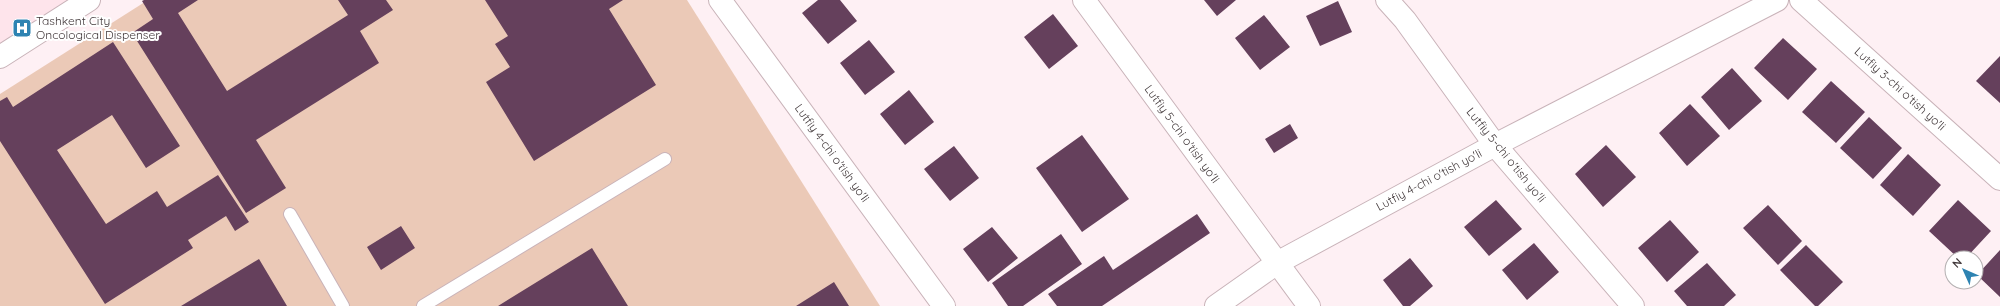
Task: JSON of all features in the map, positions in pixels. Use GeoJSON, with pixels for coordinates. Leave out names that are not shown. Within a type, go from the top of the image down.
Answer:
{"type":"FeatureCollection","features":[{"type":"Feature","properties":{"kind":"street"},"geometry":{"type":"LineString","coordinates":[[0,57],[89,0]]}},
{"type":"Feature","properties":{"kind":"street","name":"Lutfiy 4-chi o'tish yo'li"},"geometry":{"type":"LineString","coordinates":[[720,0],[944,306]]}},
{"type":"Feature","properties":{"kind":"street","name":"Lutfiy 5-chi o'tish yo'li"},"geometry":{"type":"LineString","coordinates":[[1084,0],[1309,306]]}},
{"type":"Feature","properties":{"kind":"street","name":"Lutfiy 5-chi o'tish yo'li"},"geometry":{"type":"LineString","coordinates":[[1387,0],[1405,20],[1495,145],[1633,306]]}},
{"type":"Feature","properties":{"kind":"street","name":"Lutfiy 4-chi o'tish yo'li"},"geometry":{"type":"LineString","coordinates":[[1216,306],[1276,263],[1495,145],[1777,0]]}},
{"type":"Feature","properties":{"kind":"street","name":"Lutfiy 3-chi o'tish yo'li"},"geometry":{"type":"LineString","coordinates":[[1801,0],[2000,179]]}},
{"type":"Feature","properties":{"kind":"lane"},"geometry":{"type":"LineString","coordinates":[[422,306],[665,159]]}},
{"type":"Feature","properties":{"kind":"lane"},"geometry":{"type":"LineString","coordinates":[[290,214],[343,306]]}},
{"type":"Feature","properties":{"kind":"shaded area","name":"Tashkent City Oncological Dispenser"},"geometry":{"type":"Polygon","coordinates":[[[0,0],[89,0],[0,57],[0,0]]]}},
{"type":"Feature","properties":{"kind":"shaded area"},"geometry":{"type":"Polygon","coordinates":[[[148,0],[687,0],[880,306],[0,306],[0,94],[148,0]]]}},
{"type":"Feature","properties":{"kind":"building"},"geometry":{"type":"Polygon","coordinates":[[[198,0],[178,13],[227,91],[348,15],[338,0],[386,0],[393,10],[360,31],[379,63],[256,140],[286,188],[246,213],[132,33],[153,19],[142,1],[198,0]]]}},
{"type":"Feature","properties":{"kind":"building"},"geometry":{"type":"Polygon","coordinates":[[[485,0],[623,0],[609,9],[656,85],[534,161],[486,82],[510,67],[495,44],[508,36],[485,0]]]}},
{"type":"Feature","properties":{"kind":"building"},"geometry":{"type":"Polygon","coordinates":[[[818,0],[840,0],[857,21],[828,44],[802,13],[818,0]]]}},
{"type":"Feature","properties":{"kind":"building"},"geometry":{"type":"Polygon","coordinates":[[[1204,0],[1236,0],[1217,16],[1204,0]]]}},
{"type":"Feature","properties":{"kind":"building"},"geometry":{"type":"Polygon","coordinates":[[[1338,1],[1352,32],[1320,46],[1306,16],[1338,1]]]}},
{"type":"Feature","properties":{"kind":"building"},"geometry":{"type":"Polygon","coordinates":[[[1053,14],[1078,46],[1049,69],[1024,37],[1053,14]]]}},
{"type":"Feature","properties":{"kind":"building"},"geometry":{"type":"Polygon","coordinates":[[[1264,15],[1290,47],[1260,70],[1235,38],[1264,15]]]}},
{"type":"Feature","properties":{"kind":"building"},"geometry":{"type":"Polygon","coordinates":[[[1783,38],[1817,69],[1788,100],[1754,68],[1783,38]]]}},
{"type":"Feature","properties":{"kind":"building"},"geometry":{"type":"Polygon","coordinates":[[[869,40],[895,72],[865,95],[840,63],[869,40]]]}},
{"type":"Feature","properties":{"kind":"building"},"geometry":{"type":"Polygon","coordinates":[[[113,42],[180,146],[146,168],[112,115],[57,150],[106,224],[157,191],[167,207],[218,175],[249,222],[235,231],[226,216],[188,240],[193,248],[105,304],[0,141],[0,101],[7,97],[13,107],[113,42]]]}},
{"type":"Feature","properties":{"kind":"building"},"geometry":{"type":"Polygon","coordinates":[[[2000,56],[2000,103],[1976,81],[2000,56]]]}},
{"type":"Feature","properties":{"kind":"building"},"geometry":{"type":"Polygon","coordinates":[[[1732,68],[1762,101],[1729,130],[1701,97],[1732,68]]]}},
{"type":"Feature","properties":{"kind":"building"},"geometry":{"type":"Polygon","coordinates":[[[1831,81],[1865,112],[1836,143],[1802,112],[1831,81]]]}},
{"type":"Feature","properties":{"kind":"building"},"geometry":{"type":"Polygon","coordinates":[[[909,90],[934,122],[905,145],[880,114],[909,90]]]}},
{"type":"Feature","properties":{"kind":"building"},"geometry":{"type":"Polygon","coordinates":[[[1690,104],[1720,136],[1687,166],[1659,133],[1690,104]]]}},
{"type":"Feature","properties":{"kind":"building"},"geometry":{"type":"Polygon","coordinates":[[[1869,117],[1902,148],[1873,179],[1840,148],[1869,117]]]}},
{"type":"Feature","properties":{"kind":"building"},"geometry":{"type":"Polygon","coordinates":[[[1290,124],[1298,138],[1274,153],[1265,139],[1290,124]]]}},
{"type":"Feature","properties":{"kind":"building"},"geometry":{"type":"Polygon","coordinates":[[[1082,135],[1129,199],[1082,232],[1036,168],[1082,135]]]}},
{"type":"Feature","properties":{"kind":"building"},"geometry":{"type":"Polygon","coordinates":[[[1606,145],[1636,177],[1603,207],[1575,174],[1606,145]]]}},
{"type":"Feature","properties":{"kind":"building"},"geometry":{"type":"Polygon","coordinates":[[[954,146],[979,178],[950,201],[924,169],[954,146]]]}},
{"type":"Feature","properties":{"kind":"building"},"geometry":{"type":"Polygon","coordinates":[[[1908,154],[1941,185],[1913,216],[1880,185],[1908,154]]]}},
{"type":"Feature","properties":{"kind":"building"},"geometry":{"type":"Polygon","coordinates":[[[1496,200],[1522,229],[1489,256],[1464,227],[1496,200]]]}},
{"type":"Feature","properties":{"kind":"building"},"geometry":{"type":"Polygon","coordinates":[[[1958,200],[1991,231],[1973,250],[1949,250],[1929,231],[1958,200]]]}},
{"type":"Feature","properties":{"kind":"building"},"geometry":{"type":"Polygon","coordinates":[[[1768,205],[1802,241],[1778,265],[1743,228],[1768,205]]]}},
{"type":"Feature","properties":{"kind":"building"},"geometry":{"type":"Polygon","coordinates":[[[1197,214],[1210,233],[1102,306],[1057,306],[1048,294],[1104,256],[1113,270],[1197,214]]]}},
{"type":"Feature","properties":{"kind":"building"},"geometry":{"type":"Polygon","coordinates":[[[1670,220],[1699,252],[1667,282],[1638,248],[1670,220]]]}},
{"type":"Feature","properties":{"kind":"building"},"geometry":{"type":"Polygon","coordinates":[[[401,226],[415,248],[381,270],[367,247],[401,226]]]}},
{"type":"Feature","properties":{"kind":"building"},"geometry":{"type":"Polygon","coordinates":[[[992,227],[1018,258],[988,282],[963,249],[992,227]]]}},
{"type":"Feature","properties":{"kind":"building"},"geometry":{"type":"Polygon","coordinates":[[[1061,234],[1082,264],[1023,306],[1008,306],[992,283],[1061,234]]]}},
{"type":"Feature","properties":{"kind":"building"},"geometry":{"type":"Polygon","coordinates":[[[1534,243],[1559,272],[1527,300],[1502,270],[1534,243]]]}},
{"type":"Feature","properties":{"kind":"building"},"geometry":{"type":"Polygon","coordinates":[[[1806,245],[1843,282],[1818,306],[1815,306],[1780,270],[1806,245]]]}},
{"type":"Feature","properties":{"kind":"building"},"geometry":{"type":"Polygon","coordinates":[[[592,248],[628,306],[498,306],[592,248]]]}},
{"type":"Feature","properties":{"kind":"building"},"geometry":{"type":"Polygon","coordinates":[[[2000,250],[2000,297],[1984,282],[1984,267],[2000,250]]]}},
{"type":"Feature","properties":{"kind":"building"},"geometry":{"type":"Polygon","coordinates":[[[1410,258],[1433,286],[1410,306],[1403,306],[1383,280],[1410,258]]]}},
{"type":"Feature","properties":{"kind":"building"},"geometry":{"type":"Polygon","coordinates":[[[259,259],[287,306],[181,306],[259,259]]]}},
{"type":"Feature","properties":{"kind":"building"},"geometry":{"type":"Polygon","coordinates":[[[1707,263],[1736,295],[1724,306],[1687,306],[1674,291],[1707,263]]]}},
{"type":"Feature","properties":{"kind":"building"},"geometry":{"type":"Polygon","coordinates":[[[834,282],[849,306],[796,306],[834,282]]]}},
{"type":"Feature","properties":{"kind":"place","name":"Tashkent City Oncological Dispenser"},"geometry":{"type":"Point","coordinates":[22,28]}}]}
